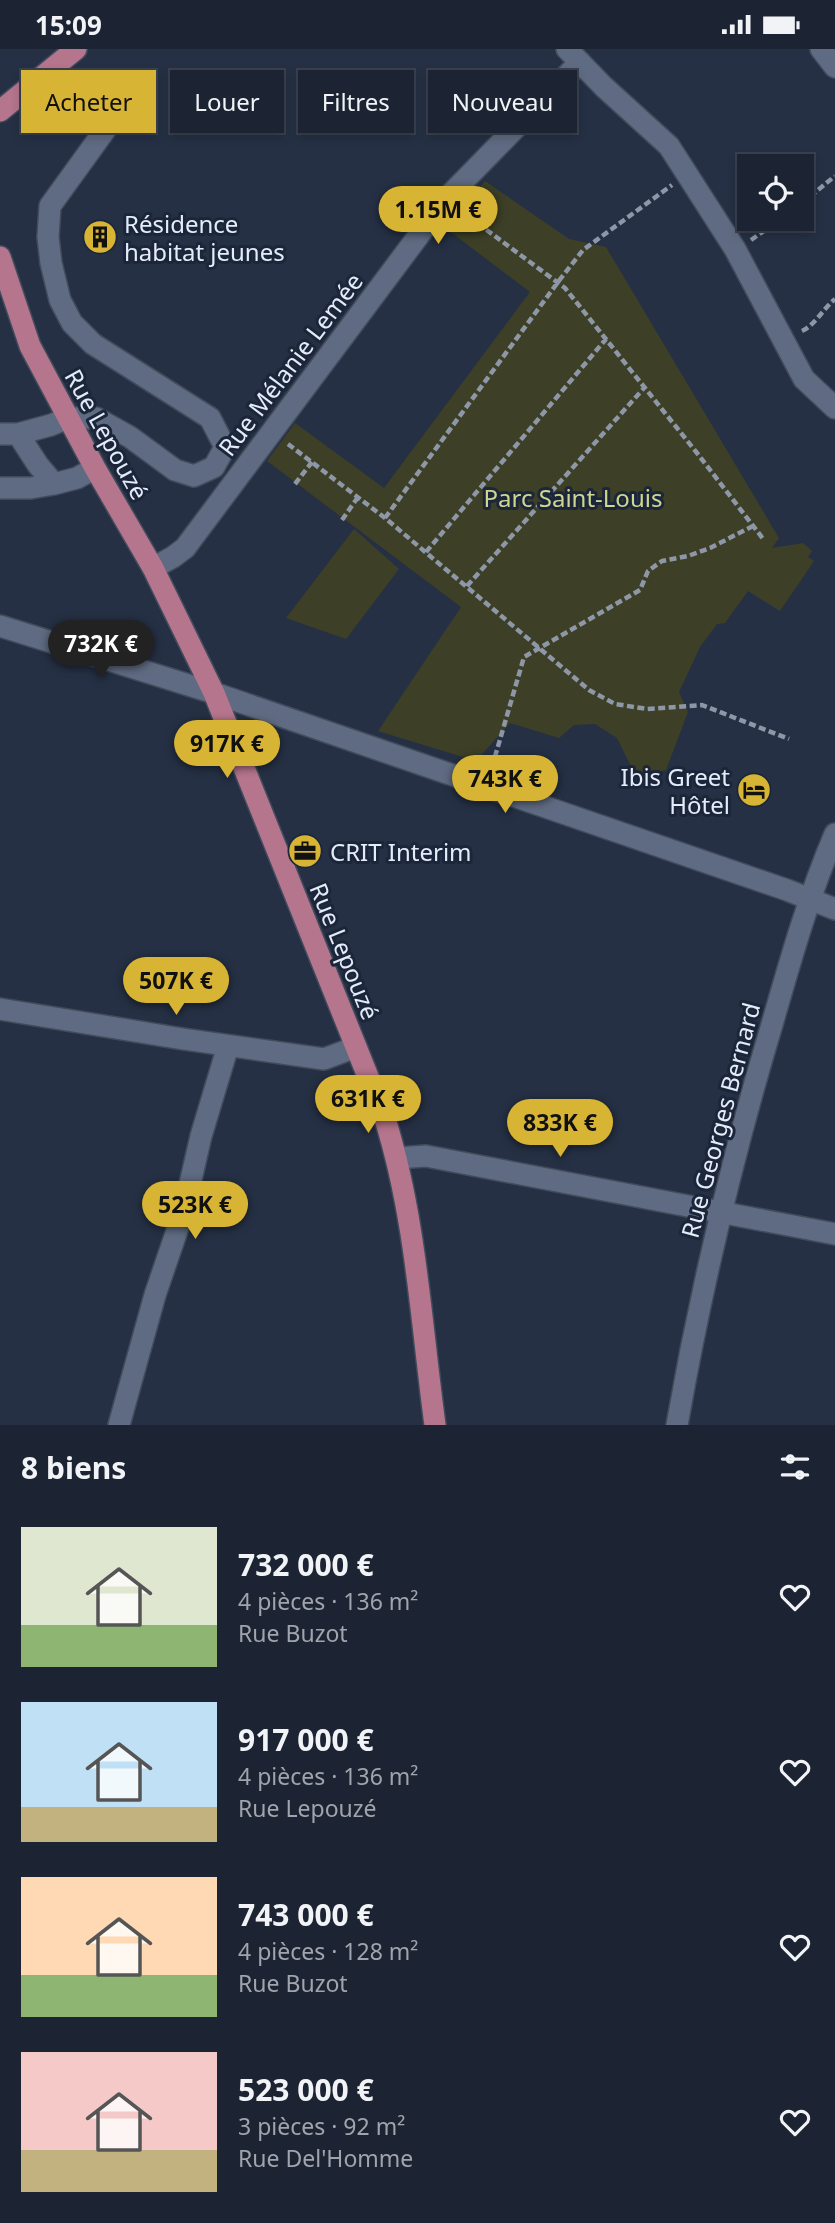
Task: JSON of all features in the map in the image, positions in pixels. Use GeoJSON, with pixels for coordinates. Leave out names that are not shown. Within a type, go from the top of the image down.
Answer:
{"type":"FeatureCollection","features":[{"type":"Feature","properties":{"kind":"main road"},"geometry":{"type":"LineString","coordinates":[[50,70],[76,49]]}},
{"type":"Feature","properties":{"kind":"main road"},"geometry":{"type":"LineString","coordinates":[[0,93],[21,91]]}},
{"type":"Feature","properties":{"kind":"main road"},"geometry":{"type":"LineString","coordinates":[[0,111],[21,94]]}},
{"type":"Feature","properties":{"kind":"main road","name":"Rue Lepouzé"},"geometry":{"type":"LineString","coordinates":[[0,257],[30,346],[95,468],[153,568],[215,693],[380,1106],[397,1158],[409,1217],[435,1425]]}},
{"type":"Feature","properties":{"kind":"street"},"geometry":{"type":"LineString","coordinates":[[821,49],[835,67]]}},
{"type":"Feature","properties":{"kind":"street"},"geometry":{"type":"LineString","coordinates":[[573,56],[669,146],[735,249],[804,379],[835,408]]}},
{"type":"Feature","properties":{"kind":"street","name":"Rue Mélanie Lemée"},"geometry":{"type":"LineString","coordinates":[[153,568],[184,548],[446,199],[573,56]]}},
{"type":"Feature","properties":{"kind":"street"},"geometry":{"type":"LineString","coordinates":[[54,484],[9,434],[68,418],[96,418],[130,437],[175,470],[194,476],[214,467],[225,447],[210,418],[93,344],[72,323],[60,300],[51,264],[48,237],[50,206],[103,133]]}},
{"type":"Feature","properties":{"kind":"street"},"geometry":{"type":"LineString","coordinates":[[0,488],[31,488],[54,484],[77,478],[95,468]]}},
{"type":"Feature","properties":{"kind":"street"},"geometry":{"type":"LineString","coordinates":[[0,626],[215,693],[835,909]]}},
{"type":"Feature","properties":{"kind":"street","name":"Rue Georges Bernard"},"geometry":{"type":"LineString","coordinates":[[677,1425],[691,1344],[720,1212],[809,898],[835,834]]}},
{"type":"Feature","properties":{"kind":"street"},"geometry":{"type":"LineString","coordinates":[[0,1009],[324,1059],[356,1047]]}},
{"type":"Feature","properties":{"kind":"street"},"geometry":{"type":"LineString","coordinates":[[119,1425],[155,1295],[184,1210],[201,1136],[229,1046]]}},
{"type":"Feature","properties":{"kind":"street"},"geometry":{"type":"LineString","coordinates":[[397,1158],[426,1156],[835,1234]]}},
{"type":"Feature","properties":{"kind":"path"},"geometry":{"type":"LineString","coordinates":[[385,518],[583,250],[687,174]]}},
{"type":"Feature","properties":{"kind":"path"},"geometry":{"type":"LineString","coordinates":[[814,193],[835,176]]}},
{"type":"Feature","properties":{"kind":"path"},"geometry":{"type":"LineString","coordinates":[[446,199],[565,288],[764,540]]}},
{"type":"Feature","properties":{"kind":"path"},"geometry":{"type":"LineString","coordinates":[[735,249],[766,231]]}},
{"type":"Feature","properties":{"kind":"path"},"geometry":{"type":"LineString","coordinates":[[782,340],[810,327],[824,308],[835,299]]}},
{"type":"Feature","properties":{"kind":"path"},"geometry":{"type":"LineString","coordinates":[[426,552],[606,339]]}},
{"type":"Feature","properties":{"kind":"path"},"geometry":{"type":"LineString","coordinates":[[467,586],[644,388]]}},
{"type":"Feature","properties":{"kind":"path"},"geometry":{"type":"LineString","coordinates":[[272,431],[385,518],[589,690],[615,704],[647,709],[702,705],[789,739]]}},
{"type":"Feature","properties":{"kind":"path"},"geometry":{"type":"LineString","coordinates":[[295,484],[312,462]]}},
{"type":"Feature","properties":{"kind":"path"},"geometry":{"type":"LineString","coordinates":[[342,520],[359,497]]}},
{"type":"Feature","properties":{"kind":"path"},"geometry":{"type":"LineString","coordinates":[[486,787],[524,657],[640,590],[648,571],[662,561],[710,548],[753,526]]}},
{"type":"Feature","properties":{"kind":"green space","name":"Parc Saint-Louis"},"geometry":{"type":"Polygon","coordinates":[[[485,181],[569,239],[606,247],[779,538],[772,548],[803,543],[812,551],[808,557],[814,561],[780,611],[748,591],[725,623],[717,624],[700,647],[679,692],[688,712],[666,770],[636,777],[617,738],[595,724],[574,725],[559,738],[510,723],[476,761],[378,731],[461,607],[267,461],[295,423],[384,488],[530,292],[444,227],[485,181]]]}},
{"type":"Feature","properties":{"kind":"green space"},"geometry":{"type":"Polygon","coordinates":[[[354,529],[399,569],[346,639],[286,618],[354,529]]]}},
{"type":"Feature","properties":{"kind":"place","name":"Résidence habitat jeunes"},"geometry":{"type":"Point","coordinates":[100,237]}},
{"type":"Feature","properties":{"kind":"place","name":"Ibis Greet Hôtel"},"geometry":{"type":"Point","coordinates":[754,790]}},
{"type":"Feature","properties":{"kind":"place","name":"CRIT Interim"},"geometry":{"type":"Point","coordinates":[305,851]}}]}
